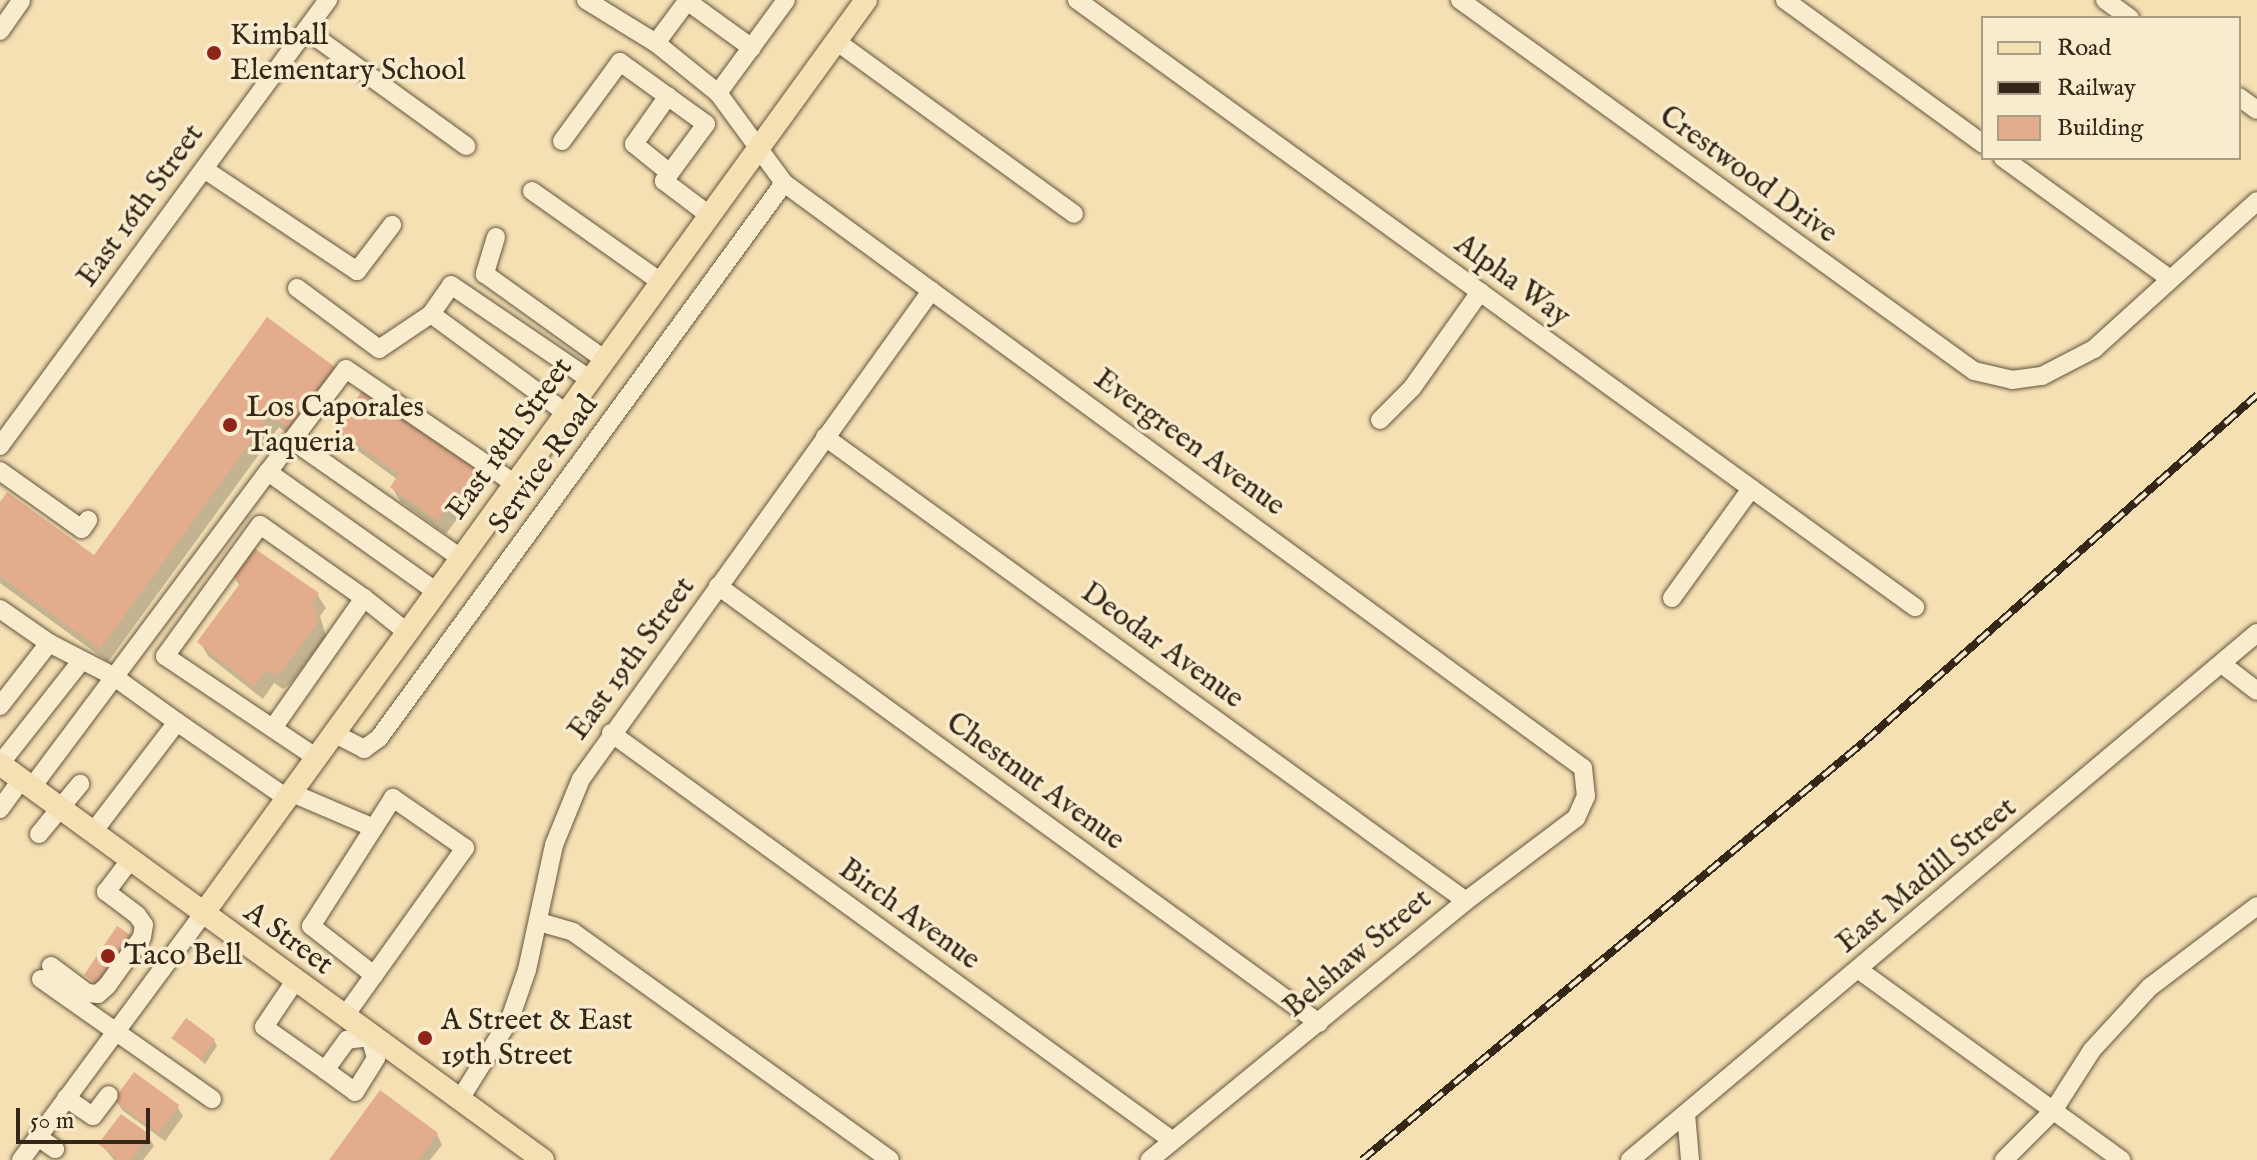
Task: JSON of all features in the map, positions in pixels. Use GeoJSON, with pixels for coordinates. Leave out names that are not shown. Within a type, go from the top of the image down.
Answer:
{"type":"FeatureCollection","features":[{"type":"Feature","properties":{"kind":"main road","name":"East 18th Street"},"geometry":{"type":"LineString","coordinates":[[203,914],[866,0]]}},
{"type":"Feature","properties":{"kind":"main road","name":"A Street"},"geometry":{"type":"LineString","coordinates":[[0,764],[370,1037],[543,1160]]}},
{"type":"Feature","properties":{"kind":"street","name":"East 16th Street"},"geometry":{"type":"LineString","coordinates":[[0,446],[328,0]]}},
{"type":"Feature","properties":{"kind":"street","name":"Evergreen Avenue"},"geometry":{"type":"LineString","coordinates":[[586,0],[656,43],[718,93],[784,183],[1569,754],[1587,782]]}},
{"type":"Feature","properties":{"kind":"street","name":"Alpha Way"},"geometry":{"type":"LineString","coordinates":[[1077,0],[1915,607]]}},
{"type":"Feature","properties":{"kind":"street","name":"Crestwood Drive"},"geometry":{"type":"LineString","coordinates":[[1460,0],[1974,371],[2012,380],[2042,376],[2094,349],[2170,279]]}},
{"type":"Feature","properties":{"kind":"street"},"geometry":{"type":"LineString","coordinates":[[1785,0],[1981,143]]}},
{"type":"Feature","properties":{"kind":"street"},"geometry":{"type":"LineString","coordinates":[[2105,0],[2127,16]]}},
{"type":"Feature","properties":{"kind":"street"},"geometry":{"type":"LineString","coordinates":[[0,31],[21,1]]}},
{"type":"Feature","properties":{"kind":"street"},"geometry":{"type":"LineString","coordinates":[[656,43],[687,1],[752,48]]}},
{"type":"Feature","properties":{"kind":"street"},"geometry":{"type":"LineString","coordinates":[[718,93],[783,1]]}},
{"type":"Feature","properties":{"kind":"street"},"geometry":{"type":"LineString","coordinates":[[306,30],[466,146]]}},
{"type":"Feature","properties":{"kind":"street"},"geometry":{"type":"LineString","coordinates":[[836,41],[1074,214]]}},
{"type":"Feature","properties":{"kind":"street"},"geometry":{"type":"LineString","coordinates":[[562,141],[620,62],[706,124],[664,181],[709,215]]}},
{"type":"Feature","properties":{"kind":"street"},"geometry":{"type":"LineString","coordinates":[[668,96],[634,144],[670,173]]}},
{"type":"Feature","properties":{"kind":"street"},"geometry":{"type":"LineString","coordinates":[[2006,160],[2170,279],[2257,201]]}},
{"type":"Feature","properties":{"kind":"street"},"geometry":{"type":"LineString","coordinates":[[204,169],[357,271],[392,225]]}},
{"type":"Feature","properties":{"kind":"street","name":"Service Road"},"geometry":{"type":"LineString","coordinates":[[335,734],[364,749],[379,738],[784,183]]}},
{"type":"Feature","properties":{"kind":"street"},"geometry":{"type":"LineString","coordinates":[[532,191],[661,282]]}},
{"type":"Feature","properties":{"kind":"street"},"geometry":{"type":"LineString","coordinates":[[496,237],[485,274],[605,360]]}},
{"type":"Feature","properties":{"kind":"street"},"geometry":{"type":"LineString","coordinates":[[297,288],[379,349],[431,314],[451,285],[591,380]]}},
{"type":"Feature","properties":{"kind":"street","name":"East 19th Street"},"geometry":{"type":"LineString","coordinates":[[460,1099],[510,1019],[539,922],[565,810],[611,733],[931,291]]}},
{"type":"Feature","properties":{"kind":"street"},"geometry":{"type":"LineString","coordinates":[[1380,420],[1412,388],[1480,292]]}},
{"type":"Feature","properties":{"kind":"street"},"geometry":{"type":"LineString","coordinates":[[431,314],[566,413]]}},
{"type":"Feature","properties":{"kind":"street"},"geometry":{"type":"LineString","coordinates":[[0,809],[27,783],[113,676],[346,369],[515,484]]}},
{"type":"Feature","properties":{"kind":"street","name":"Deodar Avenue"},"geometry":{"type":"LineString","coordinates":[[825,437],[1466,901]]}},
{"type":"Feature","properties":{"kind":"street"},"geometry":{"type":"LineString","coordinates":[[292,440],[462,559]]}},
{"type":"Feature","properties":{"kind":"street"},"geometry":{"type":"LineString","coordinates":[[0,471],[82,529],[88,520]]}},
{"type":"Feature","properties":{"kind":"street"},"geometry":{"type":"LineString","coordinates":[[268,472],[437,592]]}},
{"type":"Feature","properties":{"kind":"street"},"geometry":{"type":"LineString","coordinates":[[1672,598],[1751,489]]}},
{"type":"Feature","properties":{"kind":"street"},"geometry":{"type":"LineString","coordinates":[[317,758],[165,656],[260,525],[408,633]]}},
{"type":"Feature","properties":{"kind":"street","name":"Chestnut Avenue"},"geometry":{"type":"LineString","coordinates":[[718,586],[1319,1023]]}},
{"type":"Feature","properties":{"kind":"street"},"geometry":{"type":"LineString","coordinates":[[273,728],[364,598]]}},
{"type":"Feature","properties":{"kind":"street"},"geometry":{"type":"LineString","coordinates":[[0,609],[49,643],[113,676],[290,796],[374,828]]}},
{"type":"Feature","properties":{"kind":"street","name":"East Madill Street"},"geometry":{"type":"LineString","coordinates":[[1630,1160],[2257,633]]}},
{"type":"Feature","properties":{"kind":"street"},"geometry":{"type":"LineString","coordinates":[[0,706],[49,643]]}},
{"type":"Feature","properties":{"kind":"street"},"geometry":{"type":"LineString","coordinates":[[0,764],[82,660]]}},
{"type":"Feature","properties":{"kind":"street"},"geometry":{"type":"LineString","coordinates":[[2222,664],[2257,691]]}},
{"type":"Feature","properties":{"kind":"street"},"geometry":{"type":"LineString","coordinates":[[93,832],[177,722]]}},
{"type":"Feature","properties":{"kind":"street","name":"Birch Avenue"},"geometry":{"type":"LineString","coordinates":[[611,733],[1173,1141]]}},
{"type":"Feature","properties":{"kind":"street","name":"Belshaw Street"},"geometry":{"type":"LineString","coordinates":[[1149,1160],[1466,901],[1576,818],[1587,782]]}},
{"type":"Feature","properties":{"kind":"street"},"geometry":{"type":"LineString","coordinates":[[39,834],[80,784]]}},
{"type":"Feature","properties":{"kind":"street"},"geometry":{"type":"LineString","coordinates":[[344,1017],[465,848],[393,798],[311,926],[374,975]]}},
{"type":"Feature","properties":{"kind":"street"},"geometry":{"type":"LineString","coordinates":[[130,860],[106,892],[144,925],[142,937],[107,986],[98,994],[87,993],[46,973],[116,1030],[212,1099]]}},
{"type":"Feature","properties":{"kind":"street"},"geometry":{"type":"LineString","coordinates":[[2004,1160],[2053,1111],[2092,1050],[2150,987],[2257,906]]}},
{"type":"Feature","properties":{"kind":"street"},"geometry":{"type":"LineString","coordinates":[[21,1160],[203,914]]}},
{"type":"Feature","properties":{"kind":"street"},"geometry":{"type":"LineString","coordinates":[[539,922],[573,932],[890,1160]]}},
{"type":"Feature","properties":{"kind":"street"},"geometry":{"type":"LineString","coordinates":[[1859,970],[2121,1160]]}},
{"type":"Feature","properties":{"kind":"street"},"geometry":{"type":"LineString","coordinates":[[295,981],[264,1027],[355,1092],[376,1058],[370,1037],[347,1040],[325,1070]]}},
{"type":"Feature","properties":{"kind":"street"},"geometry":{"type":"LineString","coordinates":[[66,1098],[93,1116],[109,1095]]}},
{"type":"Feature","properties":{"kind":"street"},"geometry":{"type":"LineString","coordinates":[[1686,1114],[1690,1160]]}},
{"type":"Feature","properties":{"kind":"street"},"geometry":{"type":"LineString","coordinates":[[38,1137],[55,1149]]}},
{"type":"Feature","properties":{"kind":"building"},"geometry":{"type":"Polygon","coordinates":[[[267,317],[335,367],[290,429],[270,415],[100,649],[0,576],[0,502],[7,492],[94,555],[267,317]]]}},
{"type":"Feature","properties":{"kind":"building"},"geometry":{"type":"Polygon","coordinates":[[[365,387],[476,468],[438,521],[390,487],[399,474],[335,428],[365,387]]]}},
{"type":"Feature","properties":{"kind":"building"},"geometry":{"type":"Polygon","coordinates":[[[251,546],[319,593],[311,604],[318,610],[314,616],[319,620],[283,670],[274,676],[266,670],[254,687],[197,642],[241,582],[230,574],[251,546]]]}},
{"type":"Feature","properties":{"kind":"building","name":"Taco Bell"},"geometry":{"type":"Polygon","coordinates":[[[117,926],[135,938],[102,987],[84,975],[117,926]]]}},
{"type":"Feature","properties":{"kind":"building"},"geometry":{"type":"Polygon","coordinates":[[[186,1018],[215,1039],[200,1059],[171,1038],[186,1018]]]}},
{"type":"Feature","properties":{"kind":"building"},"geometry":{"type":"Polygon","coordinates":[[[134,1072],[179,1105],[159,1133],[113,1100],[134,1072]]]}},
{"type":"Feature","properties":{"kind":"building"},"geometry":{"type":"Polygon","coordinates":[[[380,1090],[438,1133],[418,1160],[329,1160],[380,1090]]]}},
{"type":"Feature","properties":{"kind":"building"},"geometry":{"type":"Polygon","coordinates":[[[121,1114],[149,1134],[130,1160],[119,1160],[98,1144],[121,1114]]]}},
{"type":"Feature","properties":{"kind":"railway"},"geometry":{"type":"LineString","coordinates":[[1362,1160],[1865,741],[2257,395]]}},
{"type":"Feature","properties":{"kind":"place","name":"Kimball Elementary School"},"geometry":{"type":"Point","coordinates":[214,53]}},
{"type":"Feature","properties":{"kind":"place","name":"Los Caporales Taqueria"},"geometry":{"type":"Point","coordinates":[230,425]}},
{"type":"Feature","properties":{"kind":"place","name":"Taco Bell"},"geometry":{"type":"Point","coordinates":[108,956]}},
{"type":"Feature","properties":{"kind":"place","name":"A Street & East 19th Street"},"geometry":{"type":"Point","coordinates":[425,1038]}}]}
